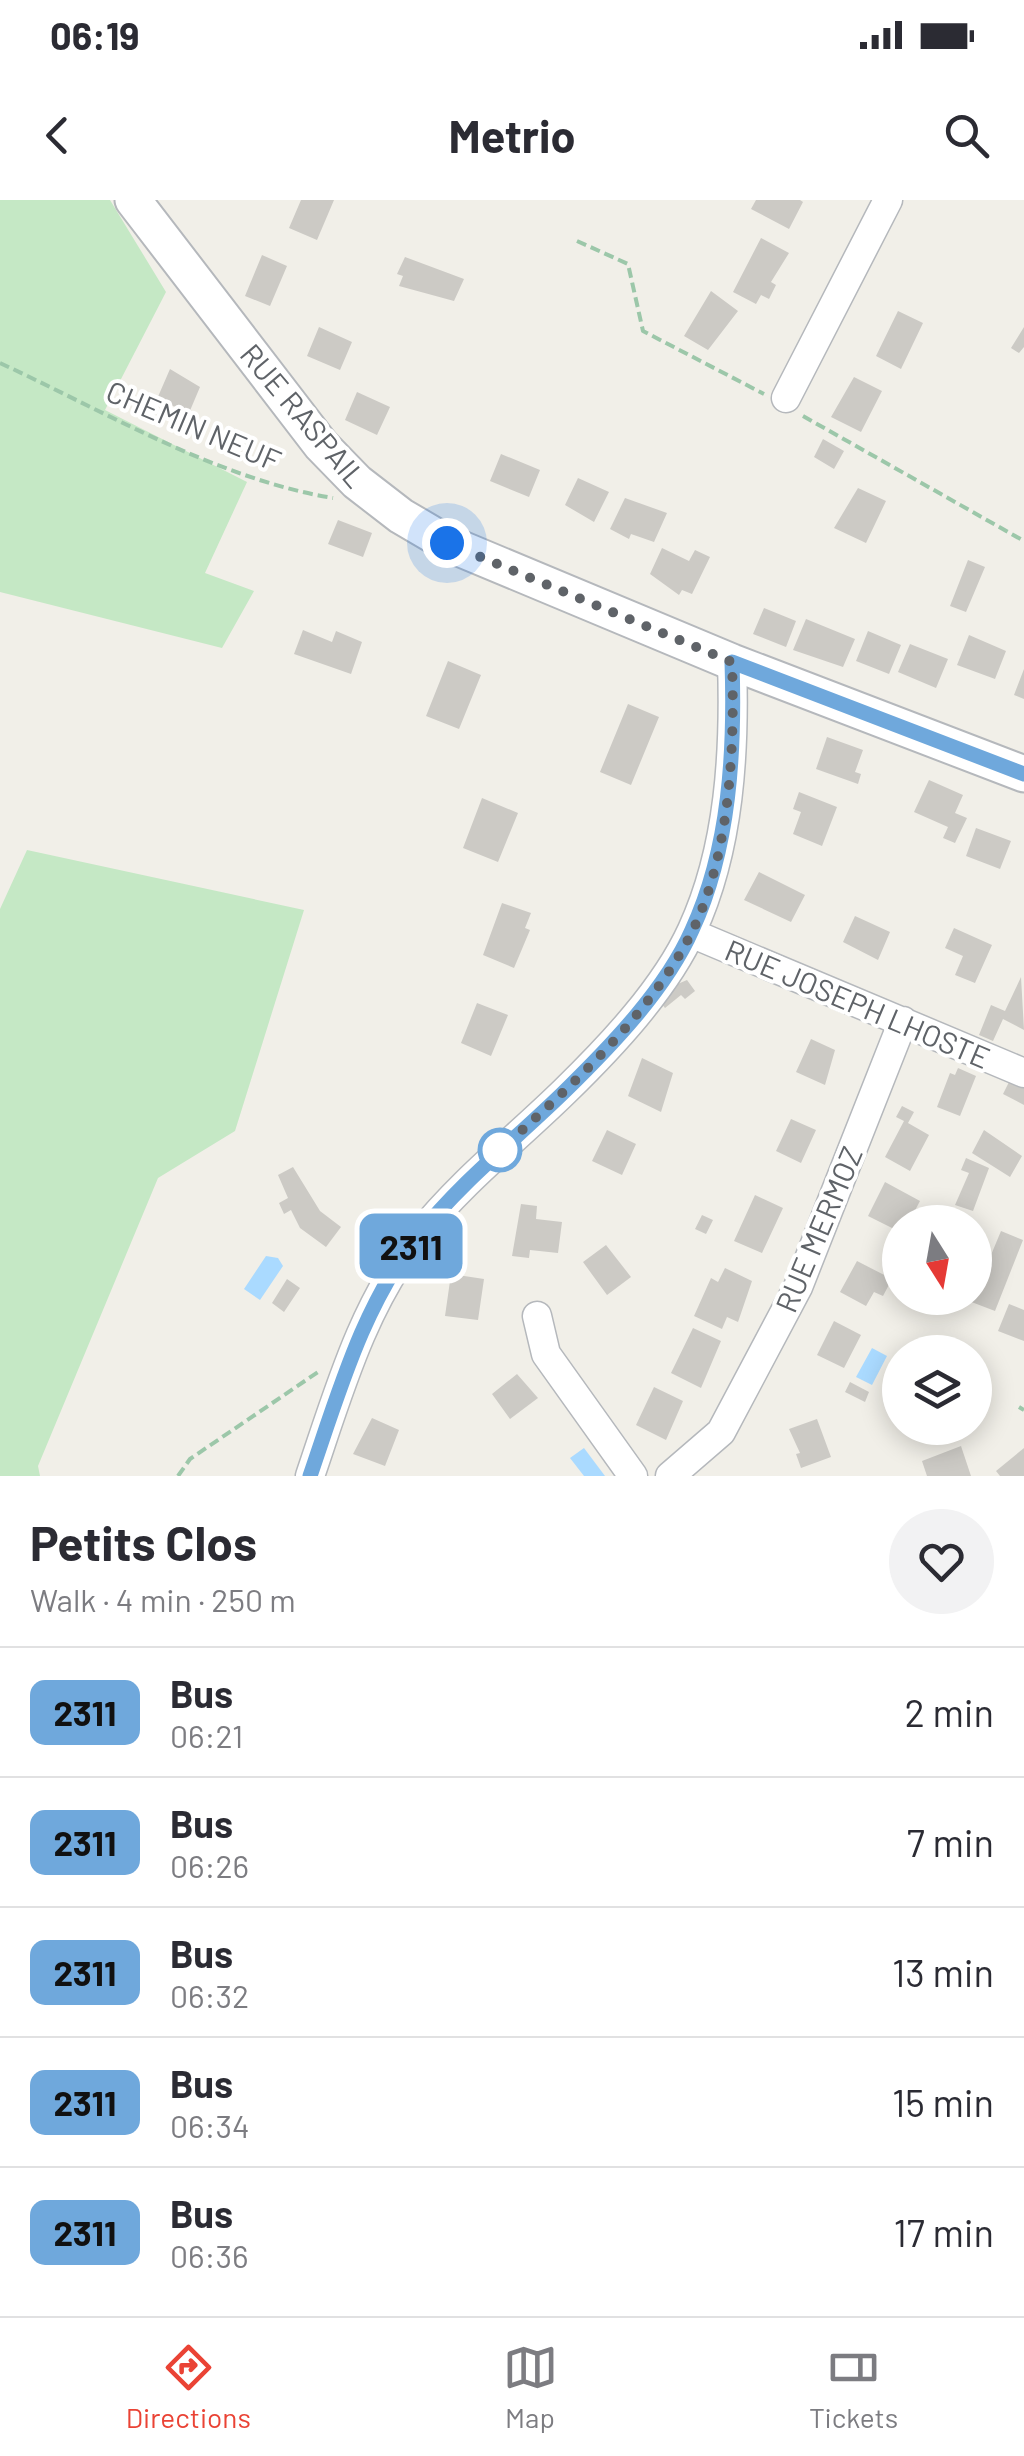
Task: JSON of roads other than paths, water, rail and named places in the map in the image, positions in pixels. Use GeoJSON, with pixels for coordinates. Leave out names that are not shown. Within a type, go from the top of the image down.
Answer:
{"type":"FeatureCollection","features":[{"type":"Feature","properties":{"kind":"street","name":"RUE RASPAIL"},"geometry":{"type":"LineString","coordinates":[[133,200],[321,445],[377,499],[447,543],[732,662],[1024,774]]}},
{"type":"Feature","properties":{"kind":"street"},"geometry":{"type":"LineString","coordinates":[[786,398],[888,200]]}},
{"type":"Feature","properties":{"kind":"street"},"geometry":{"type":"LineString","coordinates":[[310,1476],[356,1340],[417,1237],[485,1164],[566,1090],[644,1004],[691,933],[709,885],[728,789],[732,662]]}},
{"type":"Feature","properties":{"kind":"street","name":"RUE JOSEPH LHOSTE"},"geometry":{"type":"LineString","coordinates":[[691,933],[1024,1073]]}},
{"type":"Feature","properties":{"kind":"street","name":"RUE MERMOZ"},"geometry":{"type":"LineString","coordinates":[[670,1476],[722,1432],[798,1286],[903,1021]]}},
{"type":"Feature","properties":{"kind":"street"},"geometry":{"type":"LineString","coordinates":[[537,1316],[546,1354],[633,1476]]}},
{"type":"Feature","properties":{"kind":"water"},"geometry":{"type":"Polygon","coordinates":[[[266,1256],[278,1258],[283,1266],[260,1300],[244,1289],[266,1256]]]}},
{"type":"Feature","properties":{"kind":"water"},"geometry":{"type":"Polygon","coordinates":[[[872,1348],[882,1353],[882,1366],[872,1385],[856,1377],[872,1348]]]}},
{"type":"Feature","properties":{"kind":"water"},"geometry":{"type":"Polygon","coordinates":[[[584,1448],[605,1476],[584,1476],[570,1458],[584,1448]]]}}]}
